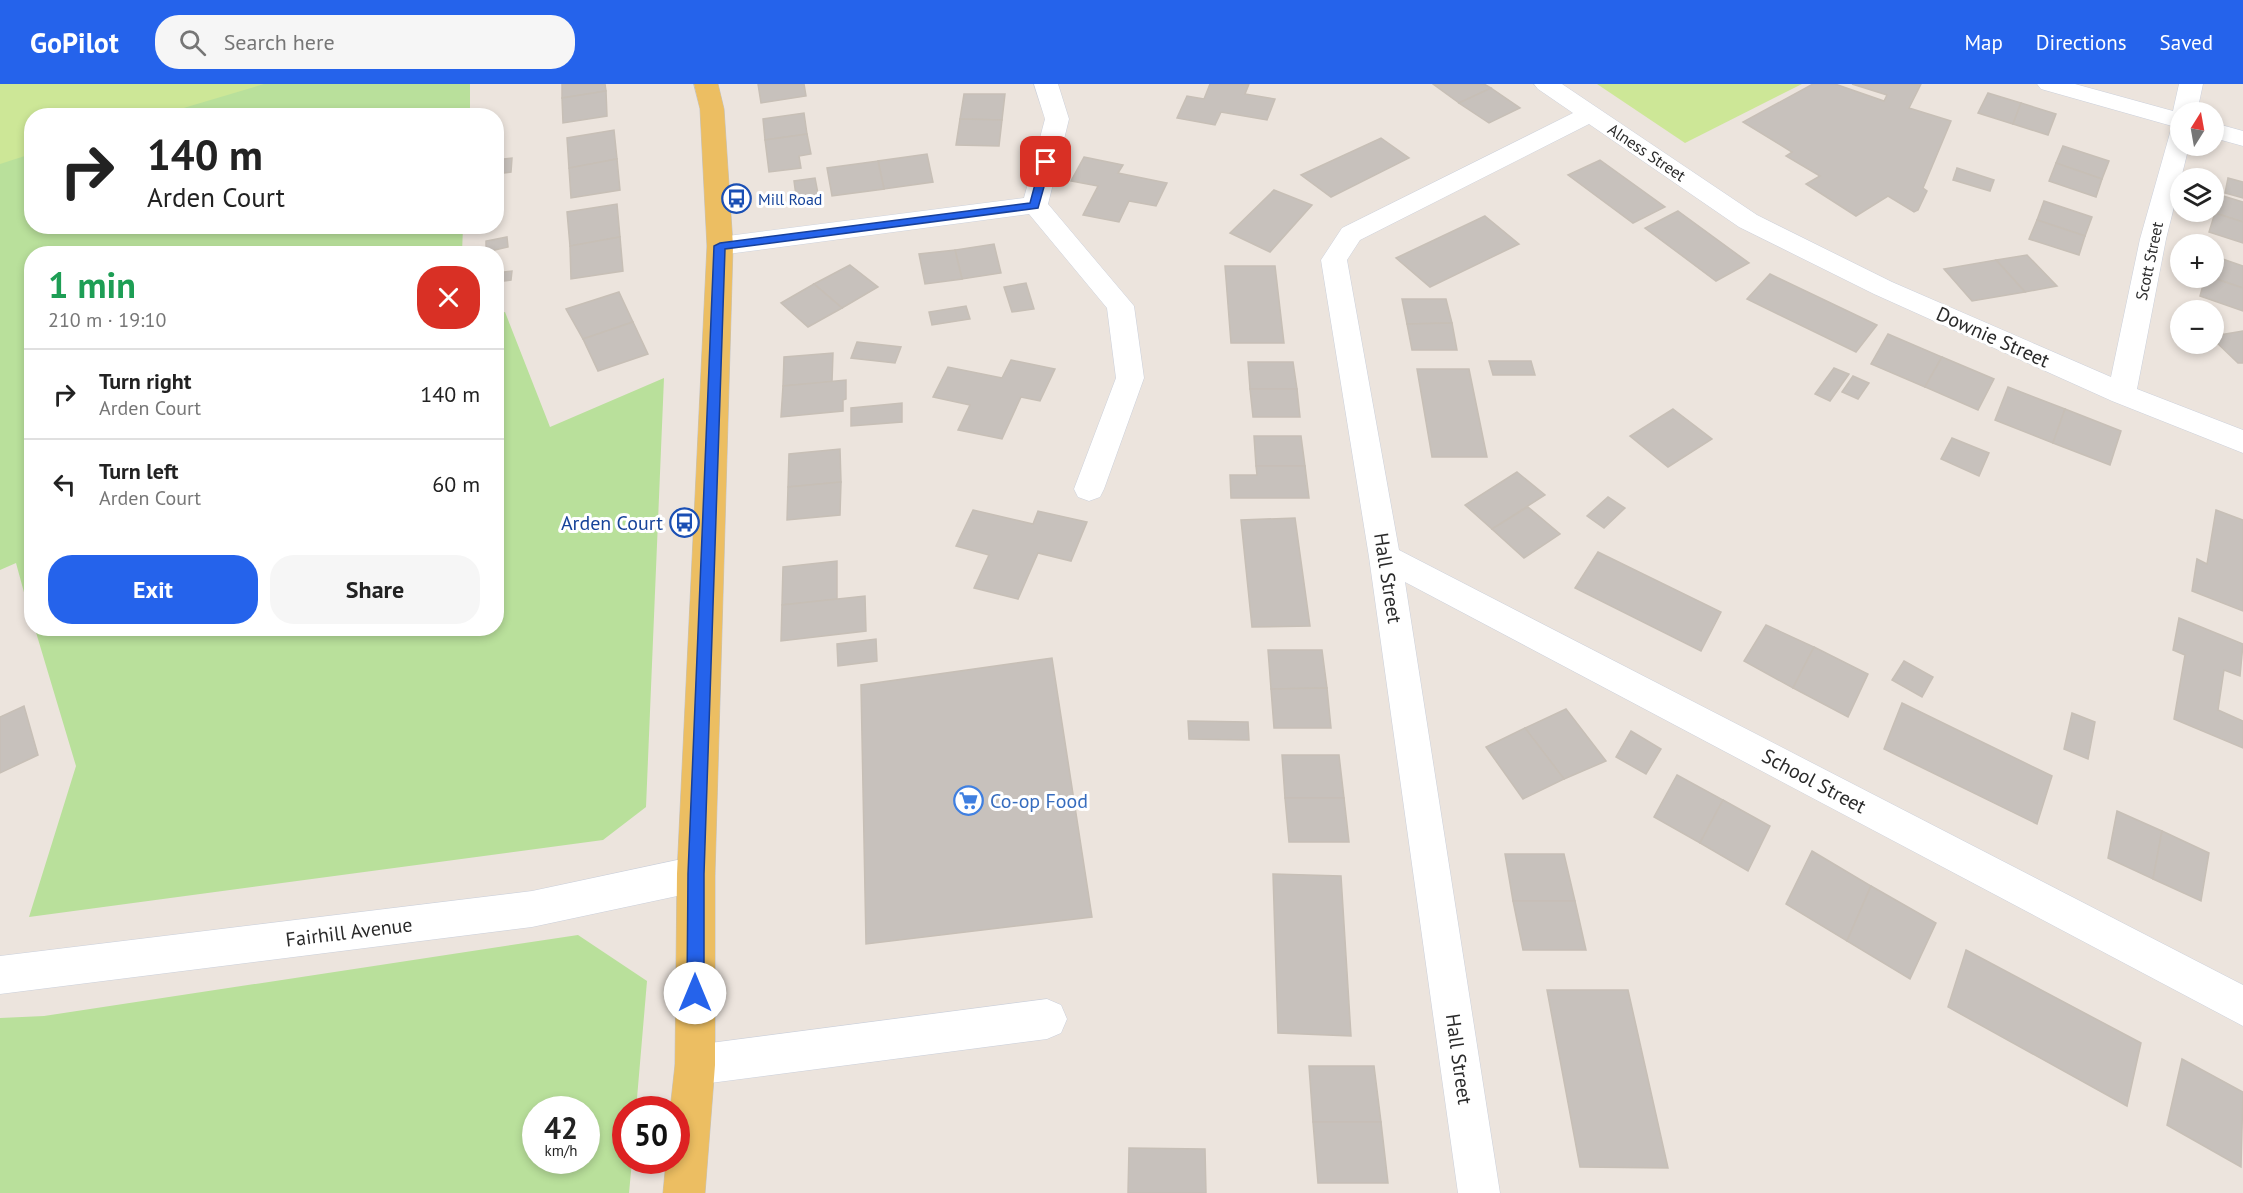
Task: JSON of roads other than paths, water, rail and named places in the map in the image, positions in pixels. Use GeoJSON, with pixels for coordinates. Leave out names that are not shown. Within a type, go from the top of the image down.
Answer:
{"type":"FeatureCollection","features":[{"type":"Feature","properties":{"kind":"main road"},"geometry":{"type":"LineString","coordinates":[[684,1193],[695,1065],[696,874],[720,246],[712,109],[706,84]]}},
{"type":"Feature","properties":{"kind":"street"},"geometry":{"type":"LineString","coordinates":[[1035,206],[1057,119],[1046,84]]}},
{"type":"Feature","properties":{"kind":"street","name":"Alness Street"},"geometry":{"type":"LineString","coordinates":[[1546,84],[1748,221]]}},
{"type":"Feature","properties":{"kind":"street"},"geometry":{"type":"LineString","coordinates":[[2049,84],[2170,118]]}},
{"type":"Feature","properties":{"kind":"street"},"geometry":{"type":"LineString","coordinates":[[2187,102],[2191,84]]}},
{"type":"Feature","properties":{"kind":"street","name":"Hall Street"},"geometry":{"type":"LineString","coordinates":[[1479,1193],[1385,557],[1334,260],[1351,234],[1590,114]]}},
{"type":"Feature","properties":{"kind":"street"},"geometry":{"type":"LineString","coordinates":[[2224,133],[2243,139]]}},
{"type":"Feature","properties":{"kind":"street","name":"Scott Street"},"geometry":{"type":"LineString","coordinates":[[2122,394],[2153,239],[2174,156]]}},
{"type":"Feature","properties":{"kind":"street"},"geometry":{"type":"LineString","coordinates":[[720,246],[1035,206]]}},
{"type":"Feature","properties":{"kind":"street"},"geometry":{"type":"LineString","coordinates":[[1035,206],[1120,306],[1130,378],[1089,489]]}},
{"type":"Feature","properties":{"kind":"street","name":"Downie Street"},"geometry":{"type":"LineString","coordinates":[[1748,221],[1883,288],[2122,394],[2243,442]]}},
{"type":"Feature","properties":{"kind":"street","name":"School Street"},"geometry":{"type":"LineString","coordinates":[[1385,557],[2243,1006]]}},
{"type":"Feature","properties":{"kind":"street","name":"Fairhill Avenue"},"geometry":{"type":"LineString","coordinates":[[0,975],[532,909],[696,874]]}},
{"type":"Feature","properties":{"kind":"street"},"geometry":{"type":"LineString","coordinates":[[695,1065],[1047,1019]]}},
{"type":"Feature","properties":{"kind":"place","name":"Mill Road"},"geometry":{"type":"Point","coordinates":[737,199]}},
{"type":"Feature","properties":{"kind":"place","name":"Arden Court"},"geometry":{"type":"Point","coordinates":[684,523]}},
{"type":"Feature","properties":{"kind":"place","name":"Co-op Food"},"geometry":{"type":"Point","coordinates":[969,801]}}]}
